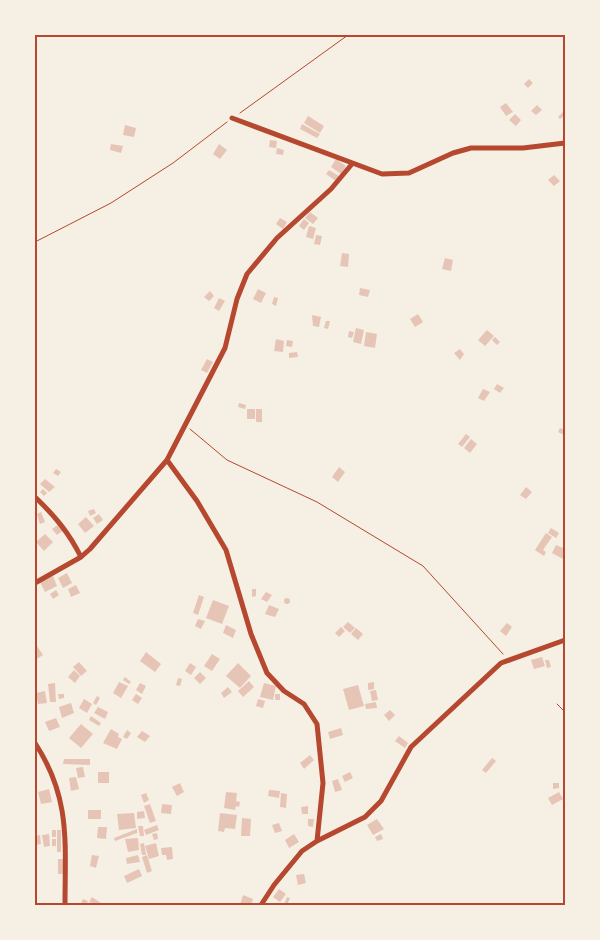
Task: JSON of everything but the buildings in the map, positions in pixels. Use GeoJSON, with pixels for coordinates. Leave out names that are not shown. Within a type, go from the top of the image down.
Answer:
{"type":"FeatureCollection","features":[{"type":"Feature","properties":{"kind":"street"},"geometry":{"type":"LineString","coordinates":[[232,118],[382,174],[408,173],[453,153],[470,148],[523,148],[565,143]]}},
{"type":"Feature","properties":{"kind":"street"},"geometry":{"type":"LineString","coordinates":[[35,583],[81,557],[167,460],[225,348],[237,299],[247,274],[276,238],[331,189],[352,164]]}},
{"type":"Feature","properties":{"kind":"street"},"geometry":{"type":"LineString","coordinates":[[167,460],[197,501],[226,550],[251,634],[267,673],[284,691],[304,704],[317,724],[323,783],[317,840]]}},
{"type":"Feature","properties":{"kind":"street"},"geometry":{"type":"LineString","coordinates":[[35,497],[58,519],[70,535],[81,557]]}},
{"type":"Feature","properties":{"kind":"street"},"geometry":{"type":"LineString","coordinates":[[261,905],[274,885],[302,851],[317,840],[365,817],[382,801],[412,748],[501,663],[565,640]]}},
{"type":"Feature","properties":{"kind":"street"},"geometry":{"type":"LineString","coordinates":[[35,742],[58,786],[65,818],[65,905]]}},
{"type":"Feature","properties":{"kind":"path"},"geometry":{"type":"LineString","coordinates":[[35,242],[111,203],[173,163],[348,35]]}},
{"type":"Feature","properties":{"kind":"path"},"geometry":{"type":"LineString","coordinates":[[185,424],[227,460],[318,502],[423,566],[509,660]]}},
{"type":"Feature","properties":{"kind":"path"},"geometry":{"type":"LineString","coordinates":[[557,704],[565,712]]}}]}
